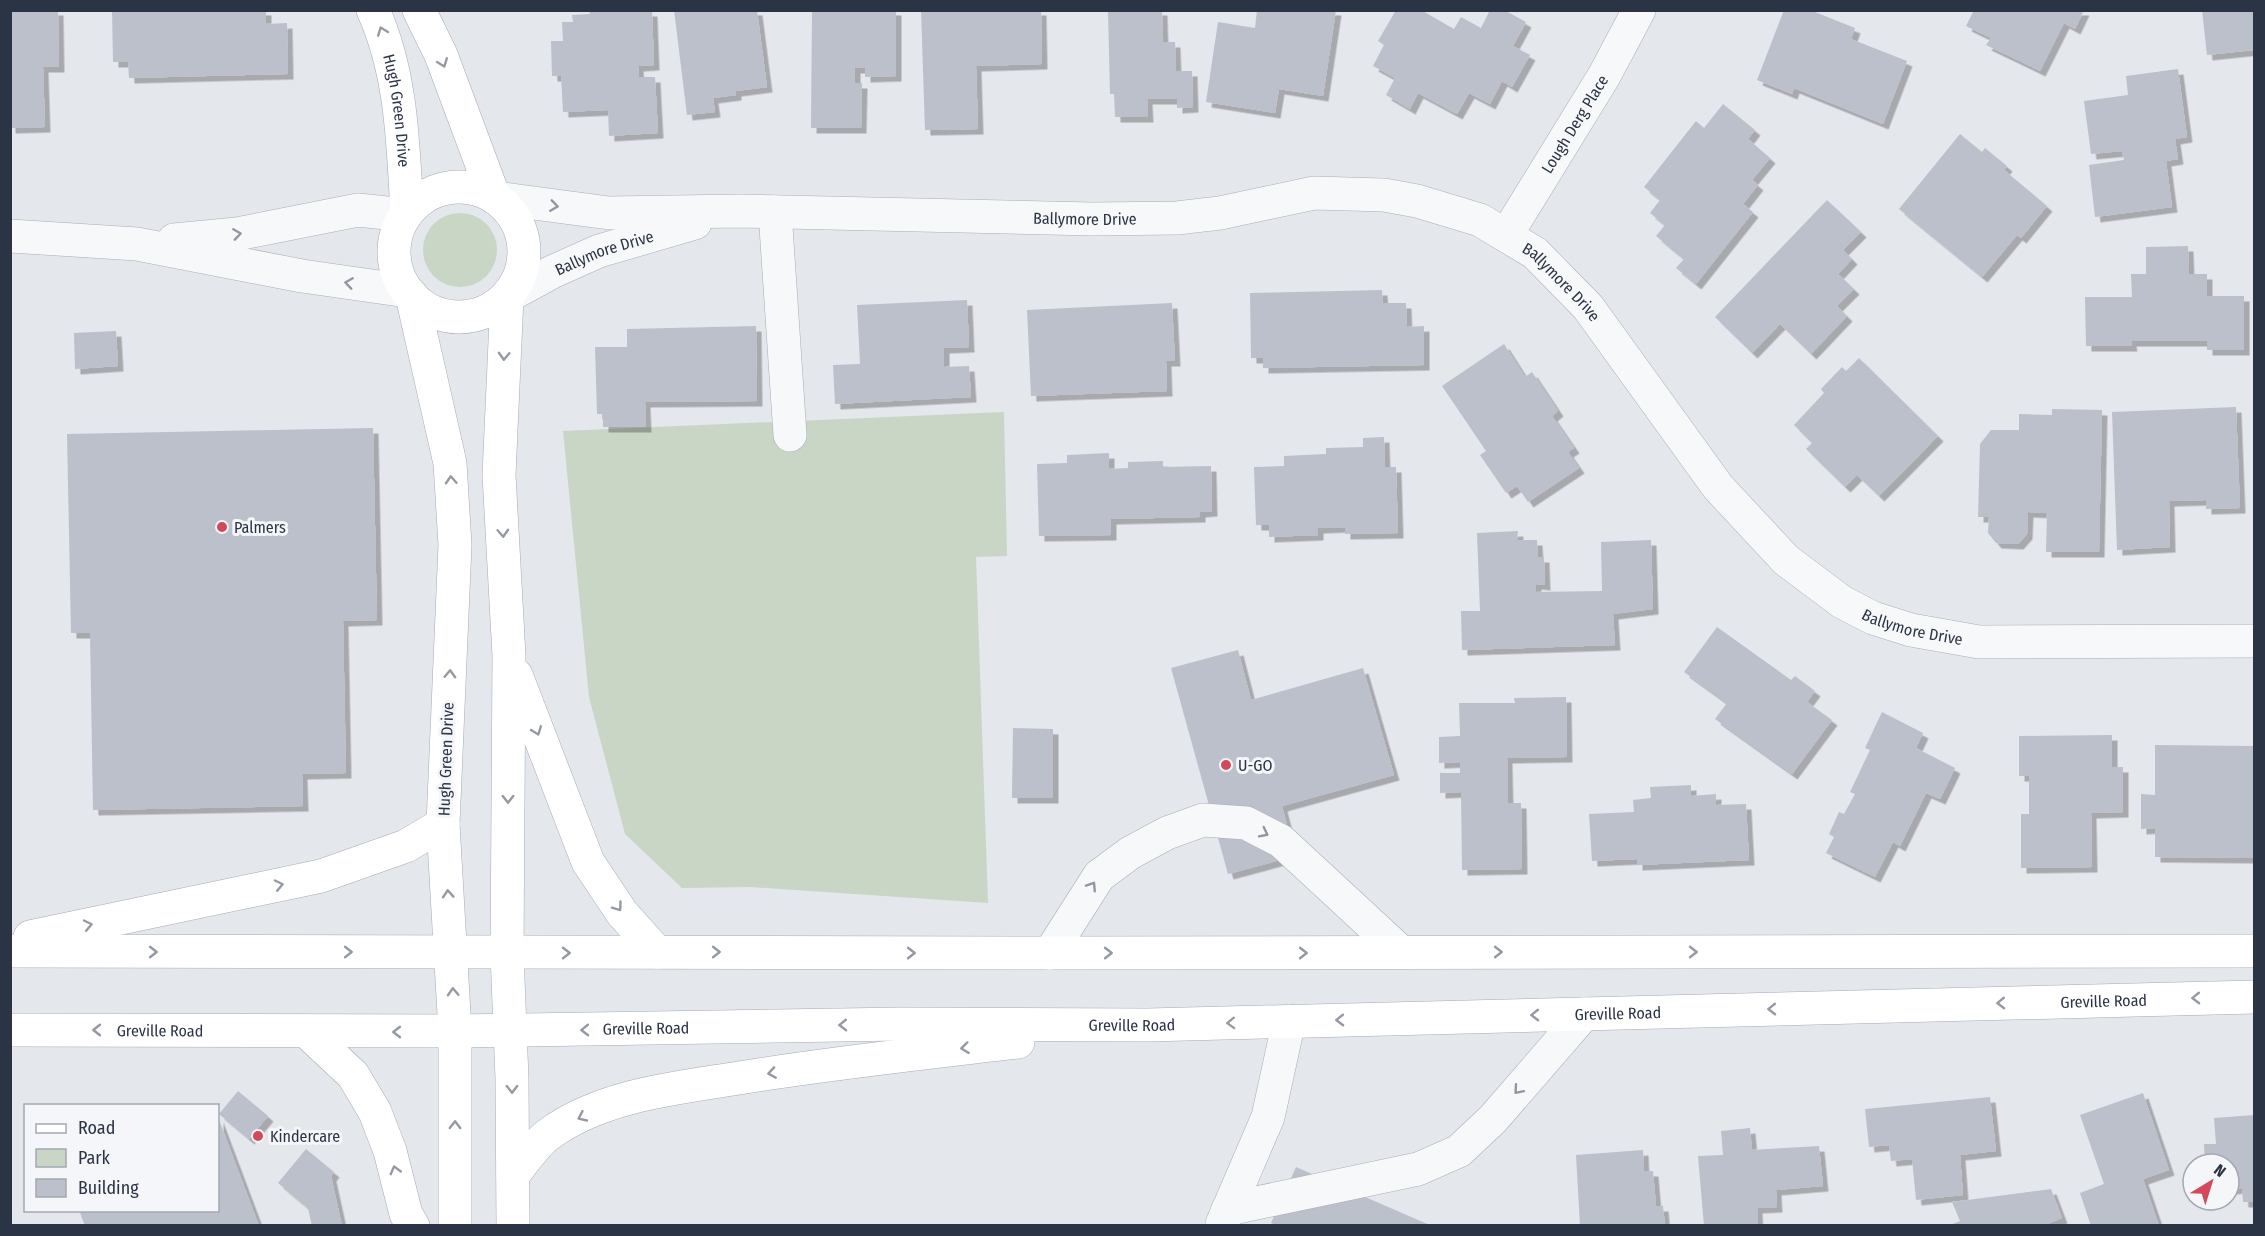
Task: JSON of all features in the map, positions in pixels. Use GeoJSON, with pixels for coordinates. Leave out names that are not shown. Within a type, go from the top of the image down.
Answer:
{"type":"FeatureCollection","features":[{"type":"Feature","properties":{"kind":"main road","name":"Hugh Green Drive"},"geometry":{"type":"LineString","coordinates":[[373,10],[382,31],[397,90],[406,214]]}},
{"type":"Feature","properties":{"kind":"main road"},"geometry":{"type":"LineString","coordinates":[[418,10],[441,56],[495,197]]}},
{"type":"Feature","properties":{"kind":"main road"},"geometry":{"type":"LineString","coordinates":[[453,187],[474,188],[495,197],[513,215],[523,238],[524,262],[516,286],[487,311],[453,317],[430,310],[410,294],[397,273],[394,253],[397,233],[406,214],[422,198],[453,187]]}},
{"type":"Feature","properties":{"kind":"main road","name":"Hugh Green Drive"},"geometry":{"type":"LineString","coordinates":[[410,294],[451,475],[455,545],[443,824],[455,1032],[455,1226]]}},
{"type":"Feature","properties":{"kind":"main road"},"geometry":{"type":"LineString","coordinates":[[507,296],[499,475],[509,656],[507,953],[511,1031],[513,1226]]}},
{"type":"Feature","properties":{"kind":"main road"},"geometry":{"type":"LineString","coordinates":[[509,656],[588,862],[622,914],[657,952]]}},
{"type":"Feature","properties":{"kind":"main road"},"geometry":{"type":"LineString","coordinates":[[10,941],[321,876],[406,846],[443,824]]}},
{"type":"Feature","properties":{"kind":"main road"},"geometry":{"type":"LineString","coordinates":[[10,951],[452,953],[2254,951]]}},
{"type":"Feature","properties":{"kind":"main road","name":"Greville Road"},"geometry":{"type":"LineString","coordinates":[[10,1029],[455,1032],[901,1024],[1148,1025],[2254,997]]}},
{"type":"Feature","properties":{"kind":"main road"},"geometry":{"type":"LineString","coordinates":[[513,1175],[548,1135],[581,1116],[617,1102],[679,1088],[789,1070],[1148,1025]]}},
{"type":"Feature","properties":{"kind":"main road"},"geometry":{"type":"LineString","coordinates":[[306,1031],[353,1075],[375,1112],[390,1151],[406,1214],[413,1226]]}},
{"type":"Feature","properties":{"kind":"street","name":"Lough Derg Place"},"geometry":{"type":"LineString","coordinates":[[1507,234],[1604,76],[1639,10]]}},
{"type":"Feature","properties":{"kind":"street","name":"Ballymore Drive"},"geometry":{"type":"LineString","coordinates":[[495,197],[609,213],[740,211],[1177,218],[1220,213],[1314,193],[1384,195],[1448,208],[1507,234],[1535,253],[1588,307],[1718,487],[1753,527],[1786,560],[1842,602],[1873,618],[1911,630],[1979,642],[2254,641]]}},
{"type":"Feature","properties":{"kind":"street"},"geometry":{"type":"LineString","coordinates":[[137,244],[237,234],[358,210],[406,214]]}},
{"type":"Feature","properties":{"kind":"street","name":"Ballymore Drive"},"geometry":{"type":"LineString","coordinates":[[507,296],[599,250],[740,211]]}},
{"type":"Feature","properties":{"kind":"street"},"geometry":{"type":"LineString","coordinates":[[775,212],[790,435]]}},
{"type":"Feature","properties":{"kind":"street"},"geometry":{"type":"LineString","coordinates":[[10,236],[137,244],[410,294]]}},
{"type":"Feature","properties":{"kind":"street"},"geometry":{"type":"LineString","coordinates":[[1050,953],[1099,876],[1130,853],[1167,833],[1203,820],[1246,823],[1281,841],[1401,952]]}},
{"type":"Feature","properties":{"kind":"street"},"geometry":{"type":"LineString","coordinates":[[1225,1217],[1418,1169],[1459,1151],[1493,1119],[1584,1014]]}},
{"type":"Feature","properties":{"kind":"street"},"geometry":{"type":"LineString","coordinates":[[1225,1217],[1268,1117],[1289,1021]]}},
{"type":"Feature","properties":{"kind":"green space"},"geometry":{"type":"Polygon","coordinates":[[[460,213],[481,219],[491,229],[497,250],[491,271],[481,281],[460,287],[439,281],[429,271],[423,250],[429,229],[439,219],[460,213]]]}},
{"type":"Feature","properties":{"kind":"green space"},"geometry":{"type":"Polygon","coordinates":[[[1004,412],[1007,556],[976,557],[988,903],[749,887],[682,888],[625,834],[589,697],[563,431],[1004,412]]]}},
{"type":"Feature","properties":{"kind":"building"},"geometry":{"type":"Polygon","coordinates":[[[58,10],[59,67],[43,67],[45,127],[10,128],[10,11],[58,10]]]}},
{"type":"Feature","properties":{"kind":"building"},"geometry":{"type":"Polygon","coordinates":[[[112,10],[266,10],[266,24],[287,23],[288,74],[129,78],[128,62],[113,62],[112,10]]]}},
{"type":"Feature","properties":{"kind":"building"},"geometry":{"type":"Polygon","coordinates":[[[589,10],[652,11],[654,65],[638,66],[639,77],[655,77],[658,133],[609,136],[608,110],[563,112],[561,76],[552,76],[551,41],[563,41],[562,22],[573,22],[572,15],[590,14],[589,10]]]}},
{"type":"Feature","properties":{"kind":"building"},"geometry":{"type":"Polygon","coordinates":[[[674,10],[757,10],[767,87],[736,91],[736,95],[713,98],[715,112],[687,115],[674,10]]]}},
{"type":"Feature","properties":{"kind":"building"},"geometry":{"type":"Polygon","coordinates":[[[812,10],[896,10],[896,76],[865,77],[865,68],[855,68],[855,83],[862,83],[861,128],[811,128],[812,10]]]}},
{"type":"Feature","properties":{"kind":"building"},"geometry":{"type":"Polygon","coordinates":[[[921,10],[1041,10],[1042,64],[976,66],[978,129],[925,130],[921,10]]]}},
{"type":"Feature","properties":{"kind":"building"},"geometry":{"type":"Polygon","coordinates":[[[1108,10],[1162,10],[1163,42],[1175,42],[1176,71],[1192,71],[1193,107],[1177,108],[1177,99],[1147,99],[1148,117],[1115,117],[1114,94],[1110,94],[1108,10]]]}},
{"type":"Feature","properties":{"kind":"building"},"geometry":{"type":"Polygon","coordinates":[[[1257,10],[1336,10],[1323,96],[1279,89],[1275,113],[1206,102],[1218,22],[1255,28],[1257,10]]]}},
{"type":"Feature","properties":{"kind":"building"},"geometry":{"type":"Polygon","coordinates":[[[1396,10],[1421,10],[1454,29],[1461,17],[1481,28],[1490,10],[1504,10],[1526,22],[1513,46],[1530,55],[1512,87],[1502,81],[1490,104],[1469,93],[1457,114],[1418,93],[1410,109],[1386,95],[1395,78],[1373,66],[1384,45],[1378,41],[1396,10]]]}},
{"type":"Feature","properties":{"kind":"building"},"geometry":{"type":"Polygon","coordinates":[[[1784,10],[1810,10],[1855,28],[1851,39],[1907,61],[1883,124],[1794,88],[1792,94],[1757,80],[1784,10]]]}},
{"type":"Feature","properties":{"kind":"building"},"geometry":{"type":"Polygon","coordinates":[[[1974,10],[2084,10],[2075,29],[2064,23],[2040,71],[1986,45],[1991,38],[1966,26],[1974,10]]]}},
{"type":"Feature","properties":{"kind":"building"},"geometry":{"type":"Polygon","coordinates":[[[2202,10],[2254,10],[2254,50],[2207,55],[2202,10]]]}},
{"type":"Feature","properties":{"kind":"building"},"geometry":{"type":"Polygon","coordinates":[[[2178,69],[2187,137],[2175,139],[2178,159],[2166,161],[2172,207],[2095,217],[2089,165],[2124,160],[2122,151],[2091,154],[2084,101],[2128,95],[2126,76],[2178,69]]]}},
{"type":"Feature","properties":{"kind":"building"},"geometry":{"type":"Polygon","coordinates":[[[1723,104],[1755,130],[1748,139],[1770,158],[1752,180],[1758,185],[1743,204],[1753,212],[1696,284],[1676,268],[1684,259],[1656,236],[1665,225],[1650,213],[1660,200],[1644,187],[1696,121],[1704,128],[1723,104]]]}},
{"type":"Feature","properties":{"kind":"building"},"geometry":{"type":"Polygon","coordinates":[[[1960,134],[1982,152],[1985,148],[2007,166],[2004,170],[2047,206],[2021,238],[2017,235],[1982,277],[1899,209],[1960,134]]]}},
{"type":"Feature","properties":{"kind":"building"},"geometry":{"type":"Polygon","coordinates":[[[1827,200],[1861,232],[1843,250],[1852,259],[1838,274],[1854,289],[1837,306],[1847,316],[1811,354],[1780,324],[1752,353],[1715,317],[1827,200]]]}},
{"type":"Feature","properties":{"kind":"building"},"geometry":{"type":"Polygon","coordinates":[[[2188,246],[2189,274],[2207,274],[2207,296],[2244,296],[2244,350],[2207,350],[2207,341],[2131,341],[2132,346],[2086,346],[2085,297],[2132,297],[2131,274],[2146,274],[2146,247],[2188,246]]]}},
{"type":"Feature","properties":{"kind":"building"},"geometry":{"type":"Polygon","coordinates":[[[1382,290],[1383,303],[1406,303],[1407,327],[1424,326],[1424,365],[1263,368],[1263,358],[1251,358],[1250,293],[1382,290]]]}},
{"type":"Feature","properties":{"kind":"building"},"geometry":{"type":"Polygon","coordinates":[[[967,300],[969,347],[944,348],[944,367],[969,366],[971,397],[835,404],[833,365],[860,364],[857,305],[967,300]]]}},
{"type":"Feature","properties":{"kind":"building"},"geometry":{"type":"Polygon","coordinates":[[[1172,303],[1175,361],[1166,361],[1167,391],[1031,396],[1027,310],[1172,303]]]}},
{"type":"Feature","properties":{"kind":"building"},"geometry":{"type":"Polygon","coordinates":[[[756,326],[757,401],[645,402],[646,427],[603,427],[603,414],[597,414],[595,347],[627,347],[627,329],[756,326]]]}},
{"type":"Feature","properties":{"kind":"building"},"geometry":{"type":"Polygon","coordinates":[[[116,331],[118,366],[75,369],[74,333],[116,331]]]}},
{"type":"Feature","properties":{"kind":"building"},"geometry":{"type":"Polygon","coordinates":[[[1504,344],[1525,377],[1532,372],[1558,411],[1552,416],[1574,448],[1568,452],[1579,468],[1528,502],[1517,486],[1506,493],[1480,455],[1486,451],[1442,386],[1504,344]]]}},
{"type":"Feature","properties":{"kind":"building"},"geometry":{"type":"Polygon","coordinates":[[[1859,358],[1938,436],[1879,496],[1857,475],[1845,487],[1806,449],[1812,443],[1794,425],[1824,393],[1821,389],[1842,367],[1846,371],[1859,358]]]}},
{"type":"Feature","properties":{"kind":"building"},"geometry":{"type":"Polygon","coordinates":[[[2236,407],[2240,508],[2206,509],[2206,500],[2169,501],[2170,547],[2117,550],[2112,412],[2236,407]]]}},
{"type":"Feature","properties":{"kind":"building"},"geometry":{"type":"Polygon","coordinates":[[[2052,409],[2102,410],[2099,552],[2046,552],[2047,513],[2028,512],[2027,534],[2018,544],[1996,543],[1988,533],[1989,517],[1978,517],[1980,444],[1991,430],[2019,430],[2019,414],[2052,415],[2052,409]]]}},
{"type":"Feature","properties":{"kind":"building","name":"Palmers"},"geometry":{"type":"Polygon","coordinates":[[[373,428],[377,620],[343,621],[346,773],[302,774],[303,806],[93,810],[90,633],[71,633],[67,434],[373,428]]]}},
{"type":"Feature","properties":{"kind":"building"},"geometry":{"type":"Polygon","coordinates":[[[1384,437],[1385,467],[1396,467],[1398,533],[1345,534],[1345,527],[1318,528],[1318,535],[1269,537],[1269,525],[1256,525],[1254,467],[1284,466],[1284,456],[1326,454],[1326,448],[1363,447],[1363,438],[1384,437]]]}},
{"type":"Feature","properties":{"kind":"building"},"geometry":{"type":"Polygon","coordinates":[[[1109,453],[1109,469],[1128,468],[1128,462],[1163,461],[1163,467],[1211,466],[1212,511],[1200,512],[1200,517],[1111,519],[1111,535],[1039,536],[1037,464],[1067,463],[1067,455],[1109,453]]]}},
{"type":"Feature","properties":{"kind":"building"},"geometry":{"type":"Polygon","coordinates":[[[1518,531],[1517,540],[1537,540],[1538,557],[1544,557],[1545,585],[1536,584],[1536,592],[1602,591],[1601,542],[1651,540],[1653,609],[1613,614],[1615,645],[1462,650],[1461,611],[1480,611],[1477,533],[1518,531]]]}},
{"type":"Feature","properties":{"kind":"building"},"geometry":{"type":"Polygon","coordinates":[[[1717,627],[1791,680],[1795,676],[1815,691],[1807,702],[1832,720],[1792,774],[1715,719],[1727,703],[1684,672],[1717,627]]]}},
{"type":"Feature","properties":{"kind":"building"},"geometry":{"type":"Polygon","coordinates":[[[1238,650],[1251,700],[1363,668],[1394,775],[1282,806],[1295,856],[1228,874],[1171,668],[1238,650]]]}},
{"type":"Feature","properties":{"kind":"building"},"geometry":{"type":"Polygon","coordinates":[[[1566,697],[1567,757],[1507,758],[1508,803],[1521,803],[1522,869],[1462,870],[1461,792],[1440,793],[1440,773],[1460,773],[1460,762],[1439,763],[1439,737],[1460,736],[1459,703],[1515,703],[1514,698],[1566,697]]]}},
{"type":"Feature","properties":{"kind":"building"},"geometry":{"type":"Polygon","coordinates":[[[1882,712],[1923,733],[1916,748],[1955,768],[1940,799],[1926,793],[1900,846],[1893,842],[1875,877],[1826,853],[1834,837],[1829,834],[1839,812],[1844,814],[1855,794],[1850,792],[1870,750],[1865,748],[1882,712]]]}},
{"type":"Feature","properties":{"kind":"building"},"geometry":{"type":"Polygon","coordinates":[[[1013,728],[1053,729],[1053,798],[1012,798],[1013,728]]]}},
{"type":"Feature","properties":{"kind":"building"},"geometry":{"type":"Polygon","coordinates":[[[2112,735],[2112,767],[2123,767],[2123,812],[2091,813],[2092,867],[2021,868],[2021,814],[2029,814],[2029,776],[2019,776],[2019,736],[2112,735]]]}},
{"type":"Feature","properties":{"kind":"building"},"geometry":{"type":"Polygon","coordinates":[[[2155,745],[2254,746],[2254,858],[2155,857],[2155,828],[2141,829],[2141,794],[2155,795],[2155,745]]]}},
{"type":"Feature","properties":{"kind":"building"},"geometry":{"type":"Polygon","coordinates":[[[1691,785],[1691,796],[1716,794],[1716,805],[1746,804],[1749,860],[1637,865],[1637,859],[1592,861],[1589,814],[1634,812],[1633,800],[1651,798],[1650,787],[1691,785]]]}},
{"type":"Feature","properties":{"kind":"building"},"geometry":{"type":"Polygon","coordinates":[[[238,1091],[268,1116],[249,1139],[219,1114],[238,1091]]]}},
{"type":"Feature","properties":{"kind":"building"},"geometry":{"type":"Polygon","coordinates":[[[2143,1093],[2169,1170],[2143,1179],[2159,1226],[2091,1226],[2080,1193],[2104,1184],[2080,1115],[2143,1093]]]}},
{"type":"Feature","properties":{"kind":"building"},"geometry":{"type":"Polygon","coordinates":[[[1990,1097],[1996,1151],[1960,1155],[1963,1195],[1916,1200],[1912,1159],[1891,1161],[1889,1145],[1869,1147],[1865,1109],[1990,1097]]]}},
{"type":"Feature","properties":{"kind":"building"},"geometry":{"type":"Polygon","coordinates":[[[2254,1115],[2254,1202],[2243,1202],[2241,1152],[2204,1152],[2204,1144],[2216,1144],[2214,1118],[2254,1115]]]}},
{"type":"Feature","properties":{"kind":"building"},"geometry":{"type":"Polygon","coordinates":[[[219,1120],[259,1226],[85,1226],[80,1212],[219,1212],[219,1120]]]}},
{"type":"Feature","properties":{"kind":"building"},"geometry":{"type":"Polygon","coordinates":[[[1750,1128],[1752,1150],[1819,1146],[1823,1186],[1776,1190],[1777,1207],[1757,1208],[1758,1226],[1704,1226],[1698,1156],[1723,1155],[1721,1131],[1750,1128]]]}},
{"type":"Feature","properties":{"kind":"building"},"geometry":{"type":"Polygon","coordinates":[[[306,1149],[334,1172],[331,1176],[342,1226],[312,1226],[308,1208],[278,1183],[306,1149]]]}},
{"type":"Feature","properties":{"kind":"building"},"geometry":{"type":"Polygon","coordinates":[[[1643,1150],[1644,1171],[1653,1171],[1656,1206],[1663,1206],[1665,1226],[1580,1226],[1576,1155],[1643,1150]]]}},
{"type":"Feature","properties":{"kind":"building"},"geometry":{"type":"Polygon","coordinates":[[[1296,1167],[1432,1226],[1277,1226],[1271,1223],[1296,1167]]]}},
{"type":"Feature","properties":{"kind":"building"},"geometry":{"type":"Polygon","coordinates":[[[2051,1189],[2062,1218],[2042,1226],[1948,1226],[1960,1221],[1952,1202],[2051,1189]]]}},
{"type":"Feature","properties":{"kind":"place","name":"Palmers"},"geometry":{"type":"Point","coordinates":[222,527]}},
{"type":"Feature","properties":{"kind":"place","name":"U-GO"},"geometry":{"type":"Point","coordinates":[1226,765]}},
{"type":"Feature","properties":{"kind":"place","name":"Kindercare"},"geometry":{"type":"Point","coordinates":[258,1136]}}]}
